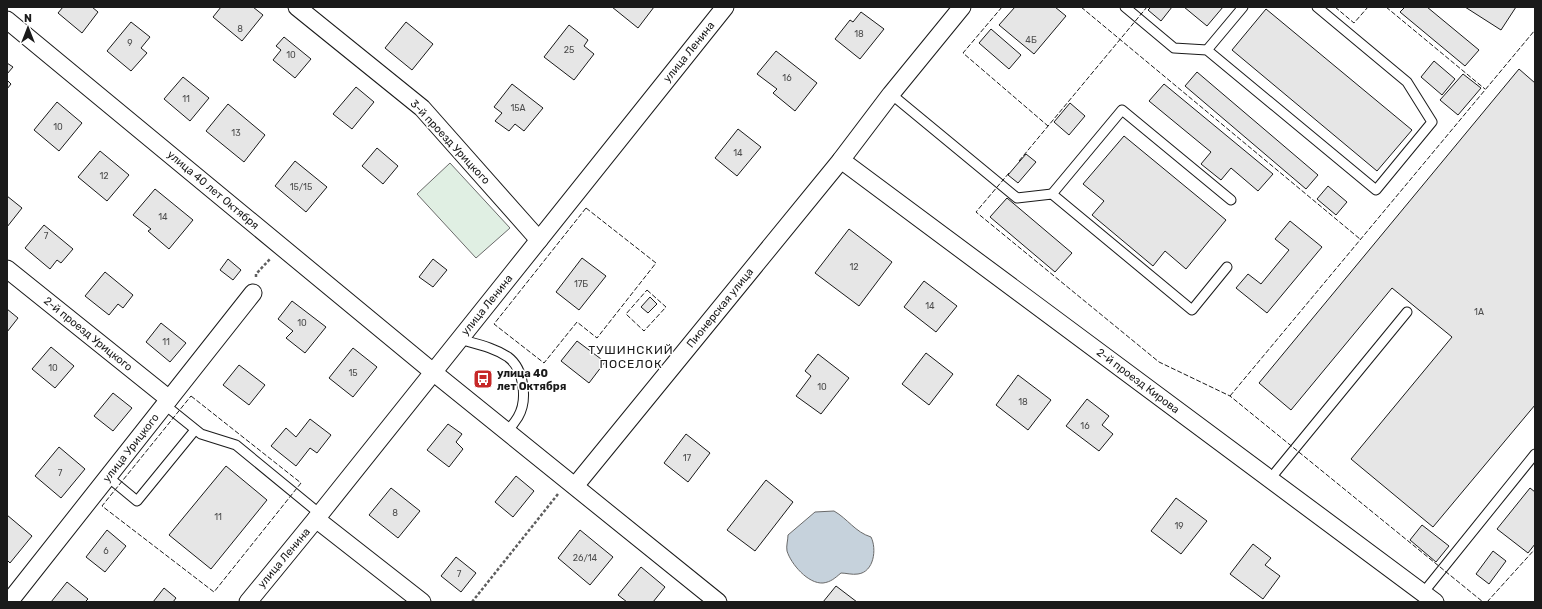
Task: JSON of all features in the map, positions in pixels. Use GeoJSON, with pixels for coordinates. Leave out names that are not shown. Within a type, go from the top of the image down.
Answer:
{"type":"FeatureCollection","features":[{"type":"Feature","properties":{"kind":"street","name":"3-й проезд Урицкого"},"geometry":{"type":"LineString","coordinates":[[296,7],[422,108],[539,240]]}},
{"type":"Feature","properties":{"kind":"street","name":"улица Ленина"},"geometry":{"type":"LineString","coordinates":[[248,602],[725,7]]}},
{"type":"Feature","properties":{"kind":"street","name":"Пионерская улица"},"geometry":{"type":"LineString","coordinates":[[575,486],[840,160],[891,94],[962,7]]}},
{"type":"Feature","properties":{"kind":"street","name":"улица 40 лет Октября"},"geometry":{"type":"LineString","coordinates":[[7,20],[433,372],[718,602]]}},
{"type":"Feature","properties":{"kind":"street","name":"2-й проезд Кирова"},"geometry":{"type":"LineString","coordinates":[[840,160],[1429,598]]}},
{"type":"Feature","properties":{"kind":"street","name":"2-й проезд Урицкого"},"geometry":{"type":"LineString","coordinates":[[7,269],[167,402]]}},
{"type":"Feature","properties":{"kind":"street","name":"улица Урицкого"},"geometry":{"type":"LineString","coordinates":[[10,596],[108,477],[253,293]]}},
{"type":"Feature","properties":{"kind":"street"},"geometry":{"type":"LineString","coordinates":[[318,516],[422,602]]}},
{"type":"Feature","properties":{"kind":"lane"},"geometry":{"type":"LineString","coordinates":[[1125,7],[1174,48],[1207,50],[1376,190],[1432,122],[1407,82],[1317,7]]}},
{"type":"Feature","properties":{"kind":"lane"},"geometry":{"type":"LineString","coordinates":[[1207,50],[1243,7]]}},
{"type":"Feature","properties":{"kind":"lane"},"geometry":{"type":"LineString","coordinates":[[891,94],[1017,198],[1052,194],[1122,110],[1231,200]]}},
{"type":"Feature","properties":{"kind":"lane"},"geometry":{"type":"LineString","coordinates":[[1052,194],[1192,310],[1227,267]]}},
{"type":"Feature","properties":{"kind":"lane"},"geometry":{"type":"LineString","coordinates":[[1270,479],[1406,312]]}},
{"type":"Feature","properties":{"kind":"lane"},"geometry":{"type":"LineString","coordinates":[[459,339],[493,349],[509,358],[517,370],[523,385],[523,404],[518,416],[507,432]]}},
{"type":"Feature","properties":{"kind":"lane"},"geometry":{"type":"LineString","coordinates":[[167,402],[201,434],[236,445],[318,516]]}},
{"type":"Feature","properties":{"kind":"lane"},"geometry":{"type":"LineString","coordinates":[[108,477],[137,501],[195,430]]}},
{"type":"Feature","properties":{"kind":"lane"},"geometry":{"type":"LineString","coordinates":[[1429,598],[1535,454]]}},
{"type":"Feature","properties":{"kind":"path"},"geometry":{"type":"LineString","coordinates":[[253,293],[256,274],[281,246]]}},
{"type":"Feature","properties":{"kind":"path"},"geometry":{"type":"LineString","coordinates":[[472,602],[558,493],[575,486]]}},
{"type":"Feature","properties":{"kind":"green space"},"geometry":{"type":"Polygon","coordinates":[[[450,163],[510,228],[476,258],[417,194],[450,163]]]}},
{"type":"Feature","properties":{"kind":"shaded area"},"geometry":{"type":"Polygon","coordinates":[[[834,511],[860,532],[871,537],[874,548],[873,559],[868,569],[863,572],[858,574],[841,573],[833,580],[828,582],[817,582],[806,577],[792,562],[787,551],[788,535],[815,512],[834,511]]]}},
{"type":"Feature","properties":{"kind":"building"},"geometry":{"type":"Polygon","coordinates":[[[63,7],[92,7],[98,12],[82,33],[58,13],[63,7]]]}},
{"type":"Feature","properties":{"kind":"building"},"geometry":{"type":"Polygon","coordinates":[[[221,7],[253,7],[263,15],[242,41],[213,17],[221,7]]]}},
{"type":"Feature","properties":{"kind":"building"},"geometry":{"type":"Polygon","coordinates":[[[612,7],[654,7],[638,28],[612,7]]]}},
{"type":"Feature","properties":{"kind":"building"},"geometry":{"type":"Polygon","coordinates":[[[1015,7],[1055,7],[1066,16],[1034,54],[999,25],[1015,7]]]}},
{"type":"Feature","properties":{"kind":"building"},"geometry":{"type":"Polygon","coordinates":[[[1151,7],[1172,7],[1161,21],[1148,10],[1151,7]]]}},
{"type":"Feature","properties":{"kind":"building"},"geometry":{"type":"Polygon","coordinates":[[[1184,7],[1223,7],[1207,26],[1184,7]]]}},
{"type":"Feature","properties":{"kind":"building"},"geometry":{"type":"Polygon","coordinates":[[[1405,7],[1427,7],[1479,50],[1465,66],[1400,12],[1405,7]]]}},
{"type":"Feature","properties":{"kind":"building"},"geometry":{"type":"Polygon","coordinates":[[[1465,7],[1516,7],[1501,30],[1465,7]]]}},
{"type":"Feature","properties":{"kind":"building"},"geometry":{"type":"Polygon","coordinates":[[[1266,9],[1412,130],[1377,171],[1232,50],[1266,9]]]}},
{"type":"Feature","properties":{"kind":"building"},"geometry":{"type":"Polygon","coordinates":[[[861,12],[884,29],[860,59],[835,39],[850,20],[853,22],[861,12]]]}},
{"type":"Feature","properties":{"kind":"building"},"geometry":{"type":"Polygon","coordinates":[[[131,22],[150,37],[141,48],[147,53],[131,71],[107,51],[131,22]]]}},
{"type":"Feature","properties":{"kind":"building"},"geometry":{"type":"Polygon","coordinates":[[[406,22],[433,44],[412,70],[385,48],[406,22]]]}},
{"type":"Feature","properties":{"kind":"building"},"geometry":{"type":"Polygon","coordinates":[[[569,25],[588,40],[584,46],[594,54],[574,80],[544,57],[569,25]]]}},
{"type":"Feature","properties":{"kind":"building"},"geometry":{"type":"Polygon","coordinates":[[[991,29],[1021,55],[1009,69],[979,43],[991,29]]]}},
{"type":"Feature","properties":{"kind":"building"},"geometry":{"type":"Polygon","coordinates":[[[284,37],[311,59],[295,78],[273,60],[281,50],[276,46],[284,37]]]}},
{"type":"Feature","properties":{"kind":"building"},"geometry":{"type":"Polygon","coordinates":[[[776,51],[817,83],[795,111],[773,93],[777,89],[757,74],[776,51]]]}},
{"type":"Feature","properties":{"kind":"building"},"geometry":{"type":"Polygon","coordinates":[[[1434,61],[1455,79],[1442,95],[1421,77],[1434,61]]]}},
{"type":"Feature","properties":{"kind":"building"},"geometry":{"type":"Polygon","coordinates":[[[7,63],[13,67],[7,74],[7,63]]]}},
{"type":"Feature","properties":{"kind":"building"},"geometry":{"type":"Polygon","coordinates":[[[1519,69],[1535,83],[1535,405],[1433,527],[1351,459],[1452,337],[1392,288],[1291,410],[1259,383],[1519,69]]]}},
{"type":"Feature","properties":{"kind":"building"},"geometry":{"type":"Polygon","coordinates":[[[1197,72],[1318,175],[1306,189],[1185,86],[1197,72]]]}},
{"type":"Feature","properties":{"kind":"building"},"geometry":{"type":"Polygon","coordinates":[[[1463,74],[1481,88],[1458,115],[1440,100],[1463,74]]]}},
{"type":"Feature","properties":{"kind":"building"},"geometry":{"type":"Polygon","coordinates":[[[183,77],[209,98],[190,121],[164,99],[183,77]]]}},
{"type":"Feature","properties":{"kind":"building"},"geometry":{"type":"Polygon","coordinates":[[[7,80],[11,84],[7,89],[7,80]]]}},
{"type":"Feature","properties":{"kind":"building"},"geometry":{"type":"Polygon","coordinates":[[[512,84],[543,108],[524,131],[515,124],[509,131],[495,121],[502,113],[494,107],[512,84]]]}},
{"type":"Feature","properties":{"kind":"building"},"geometry":{"type":"Polygon","coordinates":[[[1164,84],[1273,174],[1258,191],[1231,168],[1221,180],[1201,164],[1211,152],[1149,101],[1164,84]]]}},
{"type":"Feature","properties":{"kind":"building"},"geometry":{"type":"Polygon","coordinates":[[[356,87],[374,102],[352,129],[333,114],[356,87]]]}},
{"type":"Feature","properties":{"kind":"building"},"geometry":{"type":"Polygon","coordinates":[[[57,102],[82,123],[59,151],[34,130],[57,102]]]}},
{"type":"Feature","properties":{"kind":"building"},"geometry":{"type":"Polygon","coordinates":[[[1070,103],[1085,116],[1069,135],[1054,122],[1070,103]]]}},
{"type":"Feature","properties":{"kind":"building"},"geometry":{"type":"Polygon","coordinates":[[[228,104],[265,135],[244,162],[206,131],[228,104]]]}},
{"type":"Feature","properties":{"kind":"building"},"geometry":{"type":"Polygon","coordinates":[[[738,129],[761,147],[737,176],[715,158],[738,129]]]}},
{"type":"Feature","properties":{"kind":"building"},"geometry":{"type":"Polygon","coordinates":[[[1124,136],[1226,220],[1186,269],[1165,251],[1153,266],[1092,215],[1104,201],[1083,184],[1124,136]]]}},
{"type":"Feature","properties":{"kind":"building"},"geometry":{"type":"Polygon","coordinates":[[[377,148],[398,166],[383,184],[362,166],[377,148]]]}},
{"type":"Feature","properties":{"kind":"building"},"geometry":{"type":"Polygon","coordinates":[[[100,151],[129,175],[107,201],[78,177],[100,151]]]}},
{"type":"Feature","properties":{"kind":"building"},"geometry":{"type":"Polygon","coordinates":[[[1026,154],[1036,162],[1018,183],[1008,175],[1026,154]]]}},
{"type":"Feature","properties":{"kind":"building"},"geometry":{"type":"Polygon","coordinates":[[[295,161],[327,187],[306,212],[275,186],[295,161]]]}},
{"type":"Feature","properties":{"kind":"building"},"geometry":{"type":"Polygon","coordinates":[[[1328,186],[1347,202],[1336,215],[1317,199],[1328,186]]]}},
{"type":"Feature","properties":{"kind":"building"},"geometry":{"type":"Polygon","coordinates":[[[155,189],[193,220],[169,249],[148,231],[151,229],[133,215],[155,189]]]}},
{"type":"Feature","properties":{"kind":"building"},"geometry":{"type":"Polygon","coordinates":[[[7,196],[22,208],[7,227],[7,196]]]}},
{"type":"Feature","properties":{"kind":"building"},"geometry":{"type":"Polygon","coordinates":[[[1007,198],[1072,253],[1055,272],[990,217],[1007,198]]]}},
{"type":"Feature","properties":{"kind":"building"},"geometry":{"type":"Polygon","coordinates":[[[1290,221],[1322,247],[1267,313],[1236,288],[1248,274],[1261,284],[1289,250],[1275,239],[1290,221]]]}},
{"type":"Feature","properties":{"kind":"building"},"geometry":{"type":"Polygon","coordinates":[[[44,225],[73,249],[61,263],[57,260],[50,269],[25,248],[44,225]]]}},
{"type":"Feature","properties":{"kind":"building"},"geometry":{"type":"Polygon","coordinates":[[[849,229],[892,262],[859,306],[815,273],[849,229]]]}},
{"type":"Feature","properties":{"kind":"building"},"geometry":{"type":"Polygon","coordinates":[[[582,258],[606,276],[579,310],[556,292],[582,258]]]}},
{"type":"Feature","properties":{"kind":"building"},"geometry":{"type":"Polygon","coordinates":[[[228,259],[241,270],[233,280],[220,270],[228,259]]]}},
{"type":"Feature","properties":{"kind":"building"},"geometry":{"type":"Polygon","coordinates":[[[433,259],[447,270],[433,287],[419,277],[433,259]]]}},
{"type":"Feature","properties":{"kind":"building"},"geometry":{"type":"Polygon","coordinates":[[[105,272],[133,295],[123,308],[118,304],[109,315],[85,296],[105,272]]]}},
{"type":"Feature","properties":{"kind":"building"},"geometry":{"type":"Polygon","coordinates":[[[924,281],[957,306],[936,332],[904,307],[924,281]]]}},
{"type":"Feature","properties":{"kind":"building"},"geometry":{"type":"Polygon","coordinates":[[[650,297],[657,304],[648,313],[641,307],[650,297]]]}},
{"type":"Feature","properties":{"kind":"building"},"geometry":{"type":"Polygon","coordinates":[[[292,301],[326,327],[305,353],[286,338],[293,331],[278,319],[292,301]]]}},
{"type":"Feature","properties":{"kind":"building"},"geometry":{"type":"Polygon","coordinates":[[[7,309],[18,318],[7,332],[7,309]]]}},
{"type":"Feature","properties":{"kind":"building"},"geometry":{"type":"Polygon","coordinates":[[[161,323],[186,343],[170,362],[146,342],[161,323]]]}},
{"type":"Feature","properties":{"kind":"building"},"geometry":{"type":"Polygon","coordinates":[[[577,341],[605,362],[589,383],[561,361],[577,341]]]}},
{"type":"Feature","properties":{"kind":"building"},"geometry":{"type":"Polygon","coordinates":[[[51,347],[74,366],[55,388],[32,369],[51,347]]]}},
{"type":"Feature","properties":{"kind":"building"},"geometry":{"type":"Polygon","coordinates":[[[353,348],[377,367],[353,397],[329,378],[353,348]]]}},
{"type":"Feature","properties":{"kind":"building"},"geometry":{"type":"Polygon","coordinates":[[[926,353],[953,374],[929,405],[902,384],[926,353]]]}},
{"type":"Feature","properties":{"kind":"building"},"geometry":{"type":"Polygon","coordinates":[[[818,354],[849,378],[821,414],[796,396],[811,376],[805,371],[818,354]]]}},
{"type":"Feature","properties":{"kind":"building"},"geometry":{"type":"Polygon","coordinates":[[[239,365],[265,385],[249,405],[223,385],[239,365]]]}},
{"type":"Feature","properties":{"kind":"building"},"geometry":{"type":"Polygon","coordinates":[[[1018,375],[1051,400],[1028,430],[996,405],[1018,375]]]}},
{"type":"Feature","properties":{"kind":"building"},"geometry":{"type":"Polygon","coordinates":[[[113,393],[132,408],[113,431],[94,416],[113,393]]]}},
{"type":"Feature","properties":{"kind":"building"},"geometry":{"type":"Polygon","coordinates":[[[1087,399],[1109,416],[1102,425],[1113,434],[1099,451],[1066,426],[1087,399]]]}},
{"type":"Feature","properties":{"kind":"building"},"geometry":{"type":"Polygon","coordinates":[[[310,419],[331,435],[317,453],[310,448],[296,466],[271,446],[286,428],[296,437],[310,419]]]}},
{"type":"Feature","properties":{"kind":"building"},"geometry":{"type":"Polygon","coordinates":[[[448,424],[462,434],[456,442],[463,449],[449,467],[427,450],[448,424]]]}},
{"type":"Feature","properties":{"kind":"building"},"geometry":{"type":"Polygon","coordinates":[[[686,434],[710,453],[688,482],[664,463],[686,434]]]}},
{"type":"Feature","properties":{"kind":"building"},"geometry":{"type":"Polygon","coordinates":[[[59,447],[85,469],[61,498],[35,476],[59,447]]]}},
{"type":"Feature","properties":{"kind":"building"},"geometry":{"type":"Polygon","coordinates":[[[226,466],[267,500],[211,569],[169,535],[226,466]]]}},
{"type":"Feature","properties":{"kind":"building"},"geometry":{"type":"Polygon","coordinates":[[[516,476],[534,491],[513,517],[495,502],[516,476]]]}},
{"type":"Feature","properties":{"kind":"building"},"geometry":{"type":"Polygon","coordinates":[[[766,480],[793,502],[755,551],[727,530],[766,480]]]}},
{"type":"Feature","properties":{"kind":"building"},"geometry":{"type":"Polygon","coordinates":[[[391,488],[420,511],[398,538],[369,515],[391,488]]]}},
{"type":"Feature","properties":{"kind":"building"},"geometry":{"type":"Polygon","coordinates":[[[1530,488],[1535,492],[1535,544],[1528,553],[1497,529],[1530,488]]]}},
{"type":"Feature","properties":{"kind":"building"},"geometry":{"type":"Polygon","coordinates":[[[1176,498],[1207,521],[1181,554],[1151,531],[1176,498]]]}},
{"type":"Feature","properties":{"kind":"building"},"geometry":{"type":"Polygon","coordinates":[[[7,515],[32,536],[10,563],[7,560],[7,515]]]}},
{"type":"Feature","properties":{"kind":"building"},"geometry":{"type":"Polygon","coordinates":[[[1422,525],[1449,546],[1436,562],[1410,540],[1422,525]]]}},
{"type":"Feature","properties":{"kind":"building"},"geometry":{"type":"Polygon","coordinates":[[[107,530],[126,546],[105,572],[86,557],[107,530]]]}},
{"type":"Feature","properties":{"kind":"building"},"geometry":{"type":"Polygon","coordinates":[[[580,530],[613,557],[590,585],[558,558],[580,530]]]}},
{"type":"Feature","properties":{"kind":"building"},"geometry":{"type":"Polygon","coordinates":[[[1253,544],[1271,558],[1265,565],[1280,576],[1263,599],[1230,574],[1253,544]]]}},
{"type":"Feature","properties":{"kind":"building"},"geometry":{"type":"Polygon","coordinates":[[[1493,551],[1506,561],[1489,584],[1476,574],[1493,551]]]}},
{"type":"Feature","properties":{"kind":"building"},"geometry":{"type":"Polygon","coordinates":[[[456,557],[476,573],[461,592],[441,576],[456,557]]]}},
{"type":"Feature","properties":{"kind":"building"},"geometry":{"type":"Polygon","coordinates":[[[641,567],[665,587],[653,602],[627,602],[618,595],[641,567]]]}},
{"type":"Feature","properties":{"kind":"building"},"geometry":{"type":"Polygon","coordinates":[[[67,582],[88,599],[85,602],[51,602],[67,582]]]}},
{"type":"Feature","properties":{"kind":"building"},"geometry":{"type":"Polygon","coordinates":[[[836,586],[857,602],[823,602],[836,586]]]}},
{"type":"Feature","properties":{"kind":"building"},"geometry":{"type":"Polygon","coordinates":[[[164,588],[176,598],[173,602],[153,602],[164,588]]]}},
{"type":"Feature","properties":{"kind":"fence"},"geometry":{"type":"LineString","coordinates":[[1002,7],[963,53],[1048,126]]}},
{"type":"Feature","properties":{"kind":"fence"},"geometry":{"type":"LineString","coordinates":[[1081,7],[1360,239]]}},
{"type":"Feature","properties":{"kind":"fence"},"geometry":{"type":"LineString","coordinates":[[1019,161],[1147,7]]}},
{"type":"Feature","properties":{"kind":"fence"},"geometry":{"type":"LineString","coordinates":[[1335,7],[1354,23],[1368,7]]}},
{"type":"Feature","properties":{"kind":"fence"},"geometry":{"type":"LineString","coordinates":[[1386,7],[1485,89]]}},
{"type":"Feature","properties":{"kind":"fence"},"geometry":{"type":"LineString","coordinates":[[1230,396],[1535,30]]}},
{"type":"Feature","properties":{"kind":"fence"},"geometry":{"type":"LineString","coordinates":[[1009,173],[976,212],[1159,362],[1230,396],[1483,602]]}},
{"type":"Feature","properties":{"kind":"fence"},"geometry":{"type":"LineString","coordinates":[[586,208],[656,263],[597,338],[577,322],[544,363],[494,324],[586,208]]}},
{"type":"Feature","properties":{"kind":"fence"},"geometry":{"type":"LineString","coordinates":[[647,290],[666,307],[644,331],[626,314],[647,290]]}},
{"type":"Feature","properties":{"kind":"fence"},"geometry":{"type":"LineString","coordinates":[[191,396],[301,483],[214,592],[102,506],[191,396]]}},
{"type":"Feature","properties":{"kind":"fence"},"geometry":{"type":"LineString","coordinates":[[1487,602],[1535,549]]}},
{"type":"Feature","properties":{"kind":"place","name":"улица 40 лет Октября"},"geometry":{"type":"Point","coordinates":[483,379]}},
{"type":"Feature","properties":{"kind":"district","name":"ТУШИНСКИЙ ПОСЕЛОК"},"geometry":{"type":"Point","coordinates":[631,357]}}]}
